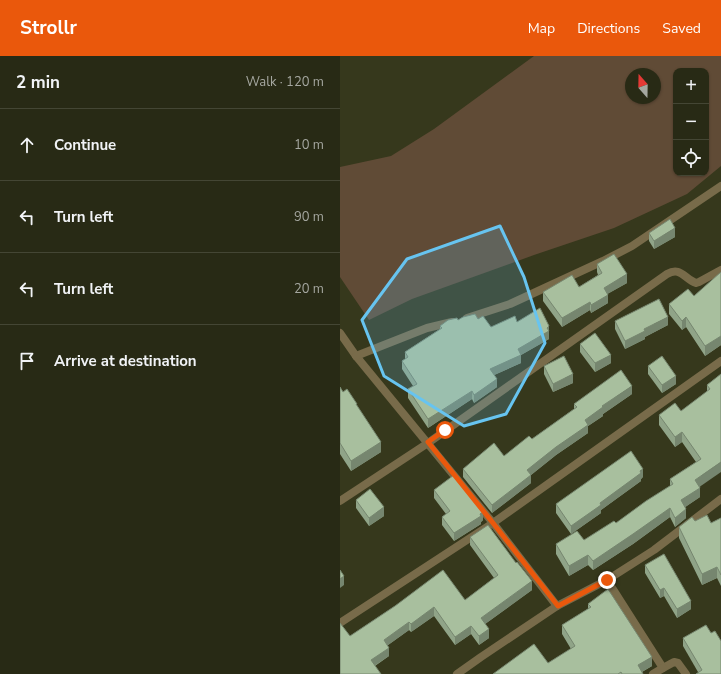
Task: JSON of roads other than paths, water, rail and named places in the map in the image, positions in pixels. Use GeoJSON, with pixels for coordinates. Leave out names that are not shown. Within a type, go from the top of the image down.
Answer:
{"type":"FeatureCollection","features":[{"type":"Feature","properties":{"kind":"street"},"geometry":{"type":"LineString","coordinates":[[355,354],[427,328],[473,317],[510,304],[562,281],[632,246],[721,186]]}},
{"type":"Feature","properties":{"kind":"street"},"geometry":{"type":"LineString","coordinates":[[340,501],[428,442],[667,274],[677,271],[696,283],[721,270]]}},
{"type":"Feature","properties":{"kind":"street"},"geometry":{"type":"LineString","coordinates":[[340,333],[355,354],[428,442],[558,606]]}},
{"type":"Feature","properties":{"kind":"street"},"geometry":{"type":"LineString","coordinates":[[340,623],[493,523],[721,361]]}},
{"type":"Feature","properties":{"kind":"street"},"geometry":{"type":"LineString","coordinates":[[457,674],[558,606],[607,580],[654,550],[706,512],[721,499]]}},
{"type":"Feature","properties":{"kind":"street"},"geometry":{"type":"LineString","coordinates":[[607,580],[663,668]]}},
{"type":"Feature","properties":{"kind":"street"},"geometry":{"type":"LineString","coordinates":[[653,674],[674,662],[678,663],[686,674]]}}]}
